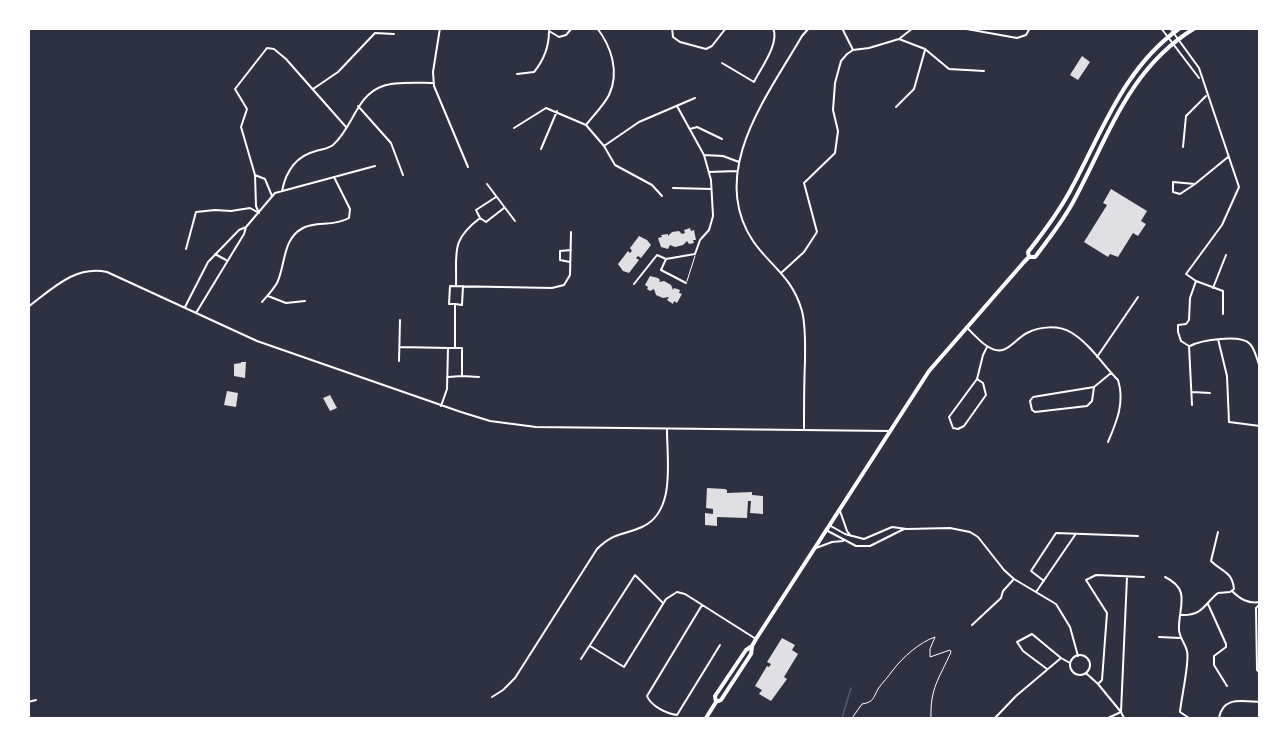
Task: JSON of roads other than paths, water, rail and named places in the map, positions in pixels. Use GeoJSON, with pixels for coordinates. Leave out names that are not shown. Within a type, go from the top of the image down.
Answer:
{"type":"FeatureCollection","features":[{"type":"Feature","properties":{"kind":"main road"},"geometry":{"type":"LineString","coordinates":[[1029,257],[1028,252],[1069,193],[1124,87],[1140,65],[1180,28]]}},
{"type":"Feature","properties":{"kind":"main road"},"geometry":{"type":"LineString","coordinates":[[706,718],[716,702],[716,696],[746,650],[752,646],[929,371],[1029,257],[1035,256],[1068,212],[1135,84],[1173,45],[1195,28]]}},
{"type":"Feature","properties":{"kind":"street"},"geometry":{"type":"LineString","coordinates":[[440,28],[434,83],[468,167]]}},
{"type":"Feature","properties":{"kind":"street"},"geometry":{"type":"LineString","coordinates":[[549,30],[559,37],[566,35],[572,28]]}},
{"type":"Feature","properties":{"kind":"street"},"geometry":{"type":"LineString","coordinates":[[586,125],[609,94],[612,82],[613,60],[607,40],[597,28]]}},
{"type":"Feature","properties":{"kind":"street"},"geometry":{"type":"LineString","coordinates":[[672,28],[673,37],[680,42],[706,50],[726,28]]}},
{"type":"Feature","properties":{"kind":"street"},"geometry":{"type":"LineString","coordinates":[[722,63],[754,82],[775,42],[773,28]]}},
{"type":"Feature","properties":{"kind":"street"},"geometry":{"type":"LineString","coordinates":[[804,430],[804,323],[796,295],[753,240],[742,219],[737,194],[738,171],[750,126],[802,36],[809,28]]}},
{"type":"Feature","properties":{"kind":"street"},"geometry":{"type":"LineString","coordinates":[[842,28],[853,50]]}},
{"type":"Feature","properties":{"kind":"street"},"geometry":{"type":"LineString","coordinates":[[781,273],[804,252],[817,232],[804,183],[835,153],[838,131],[833,110],[835,83],[841,61],[853,50],[899,39],[913,28]]}},
{"type":"Feature","properties":{"kind":"street"},"geometry":{"type":"LineString","coordinates":[[961,28],[1017,38],[1026,35],[1030,28]]}},
{"type":"Feature","properties":{"kind":"street"},"geometry":{"type":"LineString","coordinates":[[1161,28],[1201,80]]}},
{"type":"Feature","properties":{"kind":"street"},"geometry":{"type":"LineString","coordinates":[[1170,28],[1199,68],[1206,96],[1239,187],[1222,225],[1186,274],[1196,281],[1223,291],[1223,314]]}},
{"type":"Feature","properties":{"kind":"street"},"geometry":{"type":"LineString","coordinates":[[517,74],[534,72],[542,63],[549,41],[549,30]]}},
{"type":"Feature","properties":{"kind":"street"},"geometry":{"type":"LineString","coordinates":[[313,89],[338,72],[375,33],[394,34]]}},
{"type":"Feature","properties":{"kind":"street"},"geometry":{"type":"LineString","coordinates":[[899,39],[925,49],[949,69],[984,70]]}},
{"type":"Feature","properties":{"kind":"street"},"geometry":{"type":"LineString","coordinates":[[259,213],[256,206],[255,175],[241,127],[247,109],[235,89],[267,48],[286,59],[346,127]]}},
{"type":"Feature","properties":{"kind":"street"},"geometry":{"type":"LineString","coordinates":[[896,107],[914,89],[925,49]]}},
{"type":"Feature","properties":{"kind":"street"},"geometry":{"type":"LineString","coordinates":[[282,191],[284,180],[294,162],[334,144],[358,106],[369,94],[384,85],[434,83]]}},
{"type":"Feature","properties":{"kind":"street"},"geometry":{"type":"LineString","coordinates":[[1183,147],[1186,116],[1206,96]]}},
{"type":"Feature","properties":{"kind":"street"},"geometry":{"type":"LineString","coordinates":[[604,146],[639,122],[695,98]]}},
{"type":"Feature","properties":{"kind":"street"},"geometry":{"type":"LineString","coordinates":[[358,106],[391,143],[403,175]]}},
{"type":"Feature","properties":{"kind":"street"},"geometry":{"type":"LineString","coordinates":[[634,284],[657,255],[666,259],[695,254],[700,240],[709,230],[713,216],[709,171],[704,155],[677,106]]}},
{"type":"Feature","properties":{"kind":"street"},"geometry":{"type":"LineString","coordinates":[[514,128],[546,108],[557,111],[586,125],[604,146],[615,165],[652,185],[662,196]]}},
{"type":"Feature","properties":{"kind":"street"},"geometry":{"type":"LineString","coordinates":[[542,149],[557,111]]}},
{"type":"Feature","properties":{"kind":"street"},"geometry":{"type":"LineString","coordinates":[[690,129],[697,127],[722,139]]}},
{"type":"Feature","properties":{"kind":"street"},"geometry":{"type":"LineString","coordinates":[[704,155],[723,156],[740,162]]}},
{"type":"Feature","properties":{"kind":"street"},"geometry":{"type":"LineString","coordinates":[[1195,184],[1173,182],[1173,192],[1180,194],[1195,184],[1228,157]]}},
{"type":"Feature","properties":{"kind":"street"},"geometry":{"type":"LineString","coordinates":[[184,307],[208,262],[239,230],[246,227],[272,196],[282,191],[375,166]]}},
{"type":"Feature","properties":{"kind":"street"},"geometry":{"type":"LineString","coordinates":[[709,171],[738,171]]}},
{"type":"Feature","properties":{"kind":"street"},"geometry":{"type":"LineString","coordinates":[[255,175],[264,179],[272,196]]}},
{"type":"Feature","properties":{"kind":"street"},"geometry":{"type":"LineString","coordinates":[[262,302],[277,282],[288,244],[295,234],[304,227],[332,225],[349,218],[350,209],[334,177]]}},
{"type":"Feature","properties":{"kind":"street"},"geometry":{"type":"LineString","coordinates":[[487,184],[515,221]]}},
{"type":"Feature","properties":{"kind":"street"},"geometry":{"type":"LineString","coordinates":[[673,188],[711,189]]}},
{"type":"Feature","properties":{"kind":"street"},"geometry":{"type":"LineString","coordinates":[[496,197],[476,210],[480,218],[486,222],[504,208]]}},
{"type":"Feature","properties":{"kind":"street"},"geometry":{"type":"LineString","coordinates":[[186,249],[196,212],[215,210],[231,212],[250,208],[259,213]]}},
{"type":"Feature","properties":{"kind":"street"},"geometry":{"type":"LineString","coordinates":[[456,286],[459,239],[467,228],[480,218]]}},
{"type":"Feature","properties":{"kind":"street"},"geometry":{"type":"LineString","coordinates":[[196,313],[246,227]]}},
{"type":"Feature","properties":{"kind":"street"},"geometry":{"type":"LineString","coordinates":[[463,286],[462,304],[449,304],[450,286],[463,286],[557,288],[568,281],[571,232]]}},
{"type":"Feature","properties":{"kind":"street"},"geometry":{"type":"LineString","coordinates":[[570,261],[560,260],[560,251],[571,250]]}},
{"type":"Feature","properties":{"kind":"street"},"geometry":{"type":"LineString","coordinates":[[216,254],[227,261]]}},
{"type":"Feature","properties":{"kind":"street"},"geometry":{"type":"LineString","coordinates":[[1213,288],[1226,255]]}},
{"type":"Feature","properties":{"kind":"street"},"geometry":{"type":"LineString","coordinates":[[666,259],[661,270],[686,283]]}},
{"type":"Feature","properties":{"kind":"street"},"geometry":{"type":"LineString","coordinates":[[28,307],[69,276],[92,270],[116,275],[257,341],[441,406],[490,421],[513,425],[667,430],[890,431]]}},
{"type":"Feature","properties":{"kind":"street"},"geometry":{"type":"LineString","coordinates":[[1190,346],[1180,341],[1178,326],[1189,320],[1190,298],[1196,281]]}},
{"type":"Feature","properties":{"kind":"street"},"geometry":{"type":"LineString","coordinates":[[268,296],[286,303],[305,301]]}},
{"type":"Feature","properties":{"kind":"street"},"geometry":{"type":"LineString","coordinates":[[1097,357],[1138,297]]}},
{"type":"Feature","properties":{"kind":"street"},"geometry":{"type":"LineString","coordinates":[[455,304],[455,348]]}},
{"type":"Feature","properties":{"kind":"street"},"geometry":{"type":"LineString","coordinates":[[399,320],[399,361]]}},
{"type":"Feature","properties":{"kind":"street"},"geometry":{"type":"LineString","coordinates":[[966,327],[987,347],[999,350],[1011,348],[1027,332],[1044,327],[1062,328],[1077,337],[1118,380],[1121,389],[1118,419],[1108,442]]}},
{"type":"Feature","properties":{"kind":"street"},"geometry":{"type":"LineString","coordinates":[[1190,346],[1194,343],[1218,339],[1238,339],[1250,344],[1260,367]]}},
{"type":"Feature","properties":{"kind":"street"},"geometry":{"type":"LineString","coordinates":[[1218,339],[1227,376],[1229,422],[1260,426]]}},
{"type":"Feature","properties":{"kind":"street"},"geometry":{"type":"LineString","coordinates":[[1190,346],[1192,405]]}},
{"type":"Feature","properties":{"kind":"street"},"geometry":{"type":"LineString","coordinates":[[400,347],[462,348],[462,376]]}},
{"type":"Feature","properties":{"kind":"street"},"geometry":{"type":"LineString","coordinates":[[977,379],[983,383],[986,395],[964,426],[958,429],[953,428],[949,417],[977,379],[987,347]]}},
{"type":"Feature","properties":{"kind":"street"},"geometry":{"type":"LineString","coordinates":[[441,406],[448,377],[448,348]]}},
{"type":"Feature","properties":{"kind":"street"},"geometry":{"type":"LineString","coordinates":[[1094,387],[1092,401],[1087,406],[1035,412],[1032,410],[1030,401],[1038,395],[1094,387],[1111,372]]}},
{"type":"Feature","properties":{"kind":"street"},"geometry":{"type":"LineString","coordinates":[[448,377],[479,377]]}},
{"type":"Feature","properties":{"kind":"street"},"geometry":{"type":"LineString","coordinates":[[1192,392],[1210,393]]}},
{"type":"Feature","properties":{"kind":"street"},"geometry":{"type":"LineString","coordinates":[[492,697],[515,678],[597,549],[611,537],[644,526],[657,516],[666,491],[667,430]]}},
{"type":"Feature","properties":{"kind":"street"},"geometry":{"type":"LineString","coordinates":[[840,508],[844,525],[851,536]]}},
{"type":"Feature","properties":{"kind":"street"},"geometry":{"type":"LineString","coordinates":[[829,525],[851,536],[864,539],[892,527],[904,529],[956,528],[975,534],[1014,579],[1056,604],[1070,627],[1078,656]]}},
{"type":"Feature","properties":{"kind":"street"},"geometry":{"type":"LineString","coordinates":[[826,530],[856,546],[870,546],[904,529]]}},
{"type":"Feature","properties":{"kind":"street"},"geometry":{"type":"LineString","coordinates":[[1218,532],[1211,561],[1230,576],[1233,581],[1234,590],[1232,591]]}},
{"type":"Feature","properties":{"kind":"street"},"geometry":{"type":"LineString","coordinates":[[1044,582],[1031,571],[1056,533],[1138,536]]}},
{"type":"Feature","properties":{"kind":"street"},"geometry":{"type":"LineString","coordinates":[[1036,592],[1075,535]]}},
{"type":"Feature","properties":{"kind":"street"},"geometry":{"type":"LineString","coordinates":[[814,549],[832,542],[844,541]]}},
{"type":"Feature","properties":{"kind":"street"},"geometry":{"type":"LineString","coordinates":[[581,658],[635,575],[663,603]]}},
{"type":"Feature","properties":{"kind":"street"},"geometry":{"type":"LineString","coordinates":[[1098,684],[1102,680],[1107,612],[1086,580],[1096,575],[1144,577]]}},
{"type":"Feature","properties":{"kind":"street"},"geometry":{"type":"LineString","coordinates":[[1121,712],[1127,577]]}},
{"type":"Feature","properties":{"kind":"street"},"geometry":{"type":"LineString","coordinates":[[1165,577],[1179,586],[1182,597],[1180,638],[1187,651],[1180,712],[1189,718]]}},
{"type":"Feature","properties":{"kind":"street"},"geometry":{"type":"LineString","coordinates":[[972,625],[1000,598],[1014,579]]}},
{"type":"Feature","properties":{"kind":"street"},"geometry":{"type":"LineString","coordinates":[[1232,591],[1246,602],[1260,603]]}},
{"type":"Feature","properties":{"kind":"street"},"geometry":{"type":"LineString","coordinates":[[1181,615],[1190,616],[1200,611],[1218,593],[1232,591]]}},
{"type":"Feature","properties":{"kind":"street"},"geometry":{"type":"LineString","coordinates":[[590,646],[624,667],[663,603],[671,594],[677,592],[685,594],[756,639]]}},
{"type":"Feature","properties":{"kind":"street"},"geometry":{"type":"LineString","coordinates":[[1260,603],[1256,608],[1257,670],[1260,673]]}},
{"type":"Feature","properties":{"kind":"street"},"geometry":{"type":"LineString","coordinates":[[1208,604],[1226,644],[1226,647],[1214,656],[1214,665],[1227,686]]}},
{"type":"Feature","properties":{"kind":"street"},"geometry":{"type":"LineString","coordinates":[[702,605],[647,696],[648,701],[670,714],[677,715],[720,645]]}},
{"type":"Feature","properties":{"kind":"street"},"geometry":{"type":"LineString","coordinates":[[1047,669],[1023,651],[1017,642],[1032,634],[1060,658],[1070,663],[1073,673],[1081,675],[1086,673],[1090,666],[1088,660],[1083,656],[1078,656],[1070,663]]}},
{"type":"Feature","properties":{"kind":"street"},"geometry":{"type":"LineString","coordinates":[[1159,636],[1180,638]]}},
{"type":"Feature","properties":{"kind":"street"},"geometry":{"type":"LineString","coordinates":[[994,718],[1060,658]]}},
{"type":"Feature","properties":{"kind":"street"},"geometry":{"type":"LineString","coordinates":[[1086,673],[1098,684],[1124,718]]}},
{"type":"Feature","properties":{"kind":"street"},"geometry":{"type":"LineString","coordinates":[[28,702],[36,700]]}},
{"type":"Feature","properties":{"kind":"street"},"geometry":{"type":"LineString","coordinates":[[1219,718],[1223,707],[1230,701],[1260,702]]}},
{"type":"Feature","properties":{"kind":"street"},"geometry":{"type":"LineString","coordinates":[[1108,718],[1121,712]]}},
{"type":"Feature","properties":{"kind":"lane"},"geometry":{"type":"LineString","coordinates":[[686,283],[695,254]]}},
{"type":"Feature","properties":{"kind":"waterway"},"geometry":{"type":"LineString","coordinates":[[842,718],[851,688]]}}]}
